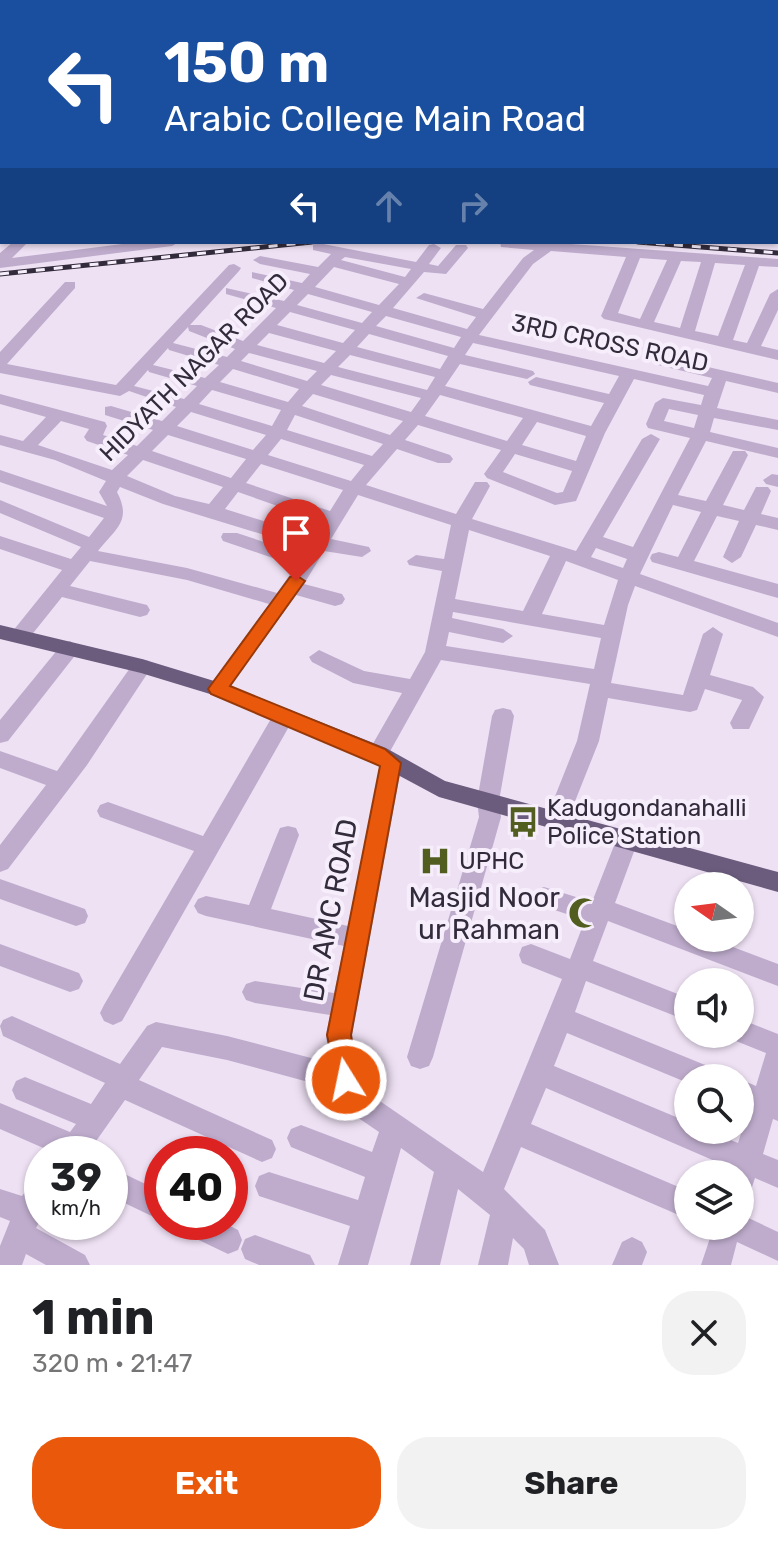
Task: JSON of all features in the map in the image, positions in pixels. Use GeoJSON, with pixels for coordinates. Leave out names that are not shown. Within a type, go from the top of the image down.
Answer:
{"type":"FeatureCollection","features":[{"type":"Feature","properties":{"kind":"main road"},"geometry":{"type":"LineString","coordinates":[[9,635],[142,666],[217,689],[384,759],[439,788],[778,882]]}},
{"type":"Feature","properties":{"kind":"street"},"geometry":{"type":"LineString","coordinates":[[0,263],[19,244]]}},
{"type":"Feature","properties":{"kind":"street"},"geometry":{"type":"LineString","coordinates":[[0,263],[140,244]]}},
{"type":"Feature","properties":{"kind":"street"},"geometry":{"type":"LineString","coordinates":[[506,244],[558,245],[634,254],[778,263]]}},
{"type":"Feature","properties":{"kind":"street"},"geometry":{"type":"LineString","coordinates":[[217,689],[321,544],[353,489],[415,418],[486,315],[528,261],[558,245]]}},
{"type":"Feature","properties":{"kind":"street"},"geometry":{"type":"LineString","coordinates":[[318,247],[332,261],[409,282]]}},
{"type":"Feature","properties":{"kind":"street"},"geometry":{"type":"LineString","coordinates":[[213,511],[232,483],[276,434],[291,408],[346,347],[367,329],[409,282],[434,248]]}},
{"type":"Feature","properties":{"kind":"street"},"geometry":{"type":"LineString","coordinates":[[332,261],[444,271],[461,248]]}},
{"type":"Feature","properties":{"kind":"street"},"geometry":{"type":"LineString","coordinates":[[634,254],[609,315],[778,355]]}},
{"type":"Feature","properties":{"kind":"street"},"geometry":{"type":"LineString","coordinates":[[645,325],[676,256]]}},
{"type":"Feature","properties":{"kind":"street"},"geometry":{"type":"LineString","coordinates":[[686,334],[709,258]]}},
{"type":"Feature","properties":{"kind":"street","name":"3RD CROSS ROAD"},"geometry":{"type":"LineString","coordinates":[[332,261],[258,268],[307,288],[470,336],[629,373],[713,392],[721,375],[778,388]]}},
{"type":"Feature","properties":{"kind":"street","name":"HIDYATH NAGAR ROAD"},"geometry":{"type":"LineString","coordinates":[[116,516],[116,507],[108,492],[117,476],[332,261]]}},
{"type":"Feature","properties":{"kind":"street"},"geometry":{"type":"LineString","coordinates":[[724,342],[754,261]]}},
{"type":"Feature","properties":{"kind":"street"},"geometry":{"type":"LineString","coordinates":[[70,285],[0,365],[120,391],[234,268]]}},
{"type":"Feature","properties":{"kind":"street"},"geometry":{"type":"LineString","coordinates":[[231,291],[615,400]]}},
{"type":"Feature","properties":{"kind":"street"},"geometry":{"type":"LineString","coordinates":[[752,349],[778,294]]}},
{"type":"Feature","properties":{"kind":"street"},"geometry":{"type":"LineString","coordinates":[[424,298],[486,315]]}},
{"type":"Feature","properties":{"kind":"street"},"geometry":{"type":"LineString","coordinates":[[265,327],[346,347],[437,387]]}},
{"type":"Feature","properties":{"kind":"street"},"geometry":{"type":"LineString","coordinates":[[195,328],[244,347],[328,367],[437,387],[596,433]]}},
{"type":"Feature","properties":{"kind":"street"},"geometry":{"type":"LineString","coordinates":[[175,347],[309,390],[415,418],[583,469]]}},
{"type":"Feature","properties":{"kind":"street"},"geometry":{"type":"LineString","coordinates":[[664,362],[721,375]]}},
{"type":"Feature","properties":{"kind":"street"},"geometry":{"type":"LineString","coordinates":[[155,369],[291,408],[444,459]]}},
{"type":"Feature","properties":{"kind":"street"},"geometry":{"type":"LineString","coordinates":[[533,416],[493,474],[555,499],[570,497],[596,433],[629,373]]}},
{"type":"Feature","properties":{"kind":"street"},"geometry":{"type":"LineString","coordinates":[[137,390],[376,463]]}},
{"type":"Feature","properties":{"kind":"street"},"geometry":{"type":"LineString","coordinates":[[557,819],[588,741],[611,633],[628,578],[701,434],[713,392]]}},
{"type":"Feature","properties":{"kind":"street"},"geometry":{"type":"LineString","coordinates":[[0,399],[99,426],[93,437],[334,519]]}},
{"type":"Feature","properties":{"kind":"street"},"geometry":{"type":"LineString","coordinates":[[778,425],[663,403],[654,424],[778,453]]}},
{"type":"Feature","properties":{"kind":"street"},"geometry":{"type":"LineString","coordinates":[[111,411],[570,557],[778,630]]}},
{"type":"Feature","properties":{"kind":"street"},"geometry":{"type":"LineString","coordinates":[[26,447],[57,415]]}},
{"type":"Feature","properties":{"kind":"street"},"geometry":{"type":"LineString","coordinates":[[530,619],[544,583],[593,540],[651,439]]}},
{"type":"Feature","properties":{"kind":"street"},"geometry":{"type":"LineString","coordinates":[[0,440],[117,476],[169,500],[213,511],[234,528],[308,563]]}},
{"type":"Feature","properties":{"kind":"street"},"geometry":{"type":"LineString","coordinates":[[683,565],[739,455]]}},
{"type":"Feature","properties":{"kind":"street"},"geometry":{"type":"LineString","coordinates":[[0,476],[116,516],[55,589],[9,635]]}},
{"type":"Feature","properties":{"kind":"street"},"geometry":{"type":"LineString","coordinates":[[732,557],[749,517],[771,484]]}},
{"type":"Feature","properties":{"kind":"street","name":"DR AMC ROAD"},"geometry":{"type":"LineString","coordinates":[[346,1080],[339,1035],[384,759],[435,652],[461,522],[481,486]]}},
{"type":"Feature","properties":{"kind":"street"},"geometry":{"type":"LineString","coordinates":[[668,498],[778,524]]}},
{"type":"Feature","properties":{"kind":"street"},"geometry":{"type":"LineString","coordinates":[[0,506],[83,556]]}},
{"type":"Feature","properties":{"kind":"street"},"geometry":{"type":"LineString","coordinates":[[234,528],[362,551]]}},
{"type":"Feature","properties":{"kind":"street"},"geometry":{"type":"LineString","coordinates":[[593,540],[638,556]]}},
{"type":"Feature","properties":{"kind":"street"},"geometry":{"type":"LineString","coordinates":[[0,542],[287,594],[335,599]]}},
{"type":"Feature","properties":{"kind":"street"},"geometry":{"type":"LineString","coordinates":[[659,558],[778,591]]}},
{"type":"Feature","properties":{"kind":"street"},"geometry":{"type":"LineString","coordinates":[[416,561],[451,566]]}},
{"type":"Feature","properties":{"kind":"street"},"geometry":{"type":"LineString","coordinates":[[55,589],[140,610]]}},
{"type":"Feature","properties":{"kind":"street"},"geometry":{"type":"LineString","coordinates":[[442,614],[530,619],[611,633]]}},
{"type":"Feature","properties":{"kind":"street"},"geometry":{"type":"LineString","coordinates":[[442,614],[503,636]]}},
{"type":"Feature","properties":{"kind":"street"},"geometry":{"type":"LineString","coordinates":[[435,652],[690,704],[713,634]]}},
{"type":"Feature","properties":{"kind":"street"},"geometry":{"type":"LineString","coordinates":[[0,735],[70,648]]}},
{"type":"Feature","properties":{"kind":"street"},"geometry":{"type":"LineString","coordinates":[[319,657],[360,678],[417,688]]}},
{"type":"Feature","properties":{"kind":"street"},"geometry":{"type":"LineString","coordinates":[[0,862],[62,782],[142,666]]}},
{"type":"Feature","properties":{"kind":"street"},"geometry":{"type":"LineString","coordinates":[[698,679],[754,697],[741,723]]}},
{"type":"Feature","properties":{"kind":"street"},"geometry":{"type":"LineString","coordinates":[[113,1013],[284,716]]}},
{"type":"Feature","properties":{"kind":"street"},"geometry":{"type":"LineString","coordinates":[[420,1057],[490,817],[488,801],[503,716]]}},
{"type":"Feature","properties":{"kind":"street"},"geometry":{"type":"LineString","coordinates":[[0,759],[62,782]]}},
{"type":"Feature","properties":{"kind":"street"},"geometry":{"type":"LineString","coordinates":[[108,811],[208,847]]}},
{"type":"Feature","properties":{"kind":"street"},"geometry":{"type":"LineString","coordinates":[[256,917],[288,835]]}},
{"type":"Feature","properties":{"kind":"street"},"geometry":{"type":"LineString","coordinates":[[493,1265],[496,1202],[516,1131],[628,838]]}},
{"type":"Feature","properties":{"kind":"street"},"geometry":{"type":"LineString","coordinates":[[0,889],[76,916]]}},
{"type":"Feature","properties":{"kind":"street"},"geometry":{"type":"LineString","coordinates":[[544,897],[600,911],[778,975]]}},
{"type":"Feature","properties":{"kind":"street"},"geometry":{"type":"LineString","coordinates":[[206,906],[357,938]]}},
{"type":"Feature","properties":{"kind":"street"},"geometry":{"type":"LineString","coordinates":[[0,955],[70,981]]}},
{"type":"Feature","properties":{"kind":"street"},"geometry":{"type":"LineString","coordinates":[[531,955],[674,1005]]}},
{"type":"Feature","properties":{"kind":"street"},"geometry":{"type":"LineString","coordinates":[[255,992],[345,1006]]}},
{"type":"Feature","properties":{"kind":"street"},"geometry":{"type":"LineString","coordinates":[[560,1018],[674,1065]]}},
{"type":"Feature","properties":{"kind":"street"},"geometry":{"type":"LineString","coordinates":[[12,1028],[262,1149]]}},
{"type":"Feature","properties":{"kind":"street"},"geometry":{"type":"LineString","coordinates":[[84,1136],[156,1034],[227,1048],[346,1080],[364,1106],[450,1165],[496,1202],[535,1240],[544,1265]]}},
{"type":"Feature","properties":{"kind":"street"},"geometry":{"type":"LineString","coordinates":[[754,1037],[778,1046]]}},
{"type":"Feature","properties":{"kind":"street"},"geometry":{"type":"LineString","coordinates":[[746,1160],[761,1100],[778,1055]]}},
{"type":"Feature","properties":{"kind":"street"},"geometry":{"type":"LineString","coordinates":[[539,1072],[720,1160]]}},
{"type":"Feature","properties":{"kind":"street"},"geometry":{"type":"LineString","coordinates":[[25,1090],[97,1119]]}},
{"type":"Feature","properties":{"kind":"street"},"geometry":{"type":"LineString","coordinates":[[0,1116],[42,1136]]}},
{"type":"Feature","properties":{"kind":"street"},"geometry":{"type":"LineString","coordinates":[[353,1265],[394,1126]]}},
{"type":"Feature","properties":{"kind":"street"},"geometry":{"type":"LineString","coordinates":[[516,1131],[674,1199]]}},
{"type":"Feature","properties":{"kind":"street"},"geometry":{"type":"LineString","coordinates":[[301,1138],[383,1170]]}},
{"type":"Feature","properties":{"kind":"street"},"geometry":{"type":"LineString","coordinates":[[425,1265],[450,1165]]}},
{"type":"Feature","properties":{"kind":"street"},"geometry":{"type":"LineString","coordinates":[[754,1172],[778,1174]]}},
{"type":"Feature","properties":{"kind":"street"},"geometry":{"type":"LineString","coordinates":[[269,1186],[368,1217]]}},
{"type":"Feature","properties":{"kind":"street"},"geometry":{"type":"LineString","coordinates":[[0,1203],[24,1211]]}},
{"type":"Feature","properties":{"kind":"street"},"geometry":{"type":"LineString","coordinates":[[7,1265],[24,1227]]}},
{"type":"Feature","properties":{"kind":"street"},"geometry":{"type":"LineString","coordinates":[[754,1235],[778,1247]]}},
{"type":"Feature","properties":{"kind":"street"},"geometry":{"type":"LineString","coordinates":[[53,1240],[75,1265]]}},
{"type":"Feature","properties":{"kind":"street"},"geometry":{"type":"LineString","coordinates":[[229,1240],[254,1252],[300,1265]]}},
{"type":"Feature","properties":{"kind":"street"},"geometry":{"type":"LineString","coordinates":[[716,1265],[724,1240]]}},
{"type":"Feature","properties":{"kind":"railway"},"geometry":{"type":"LineString","coordinates":[[0,274],[292,244]]}},
{"type":"Feature","properties":{"kind":"railway"},"geometry":{"type":"LineString","coordinates":[[663,244],[778,253]]}},
{"type":"Feature","properties":{"kind":"place","name":"Kadugondanahalli Police Station"},"geometry":{"type":"Point","coordinates":[523,822]}},
{"type":"Feature","properties":{"kind":"place","name":"UPHC"},"geometry":{"type":"Point","coordinates":[435,861]}},
{"type":"Feature","properties":{"kind":"place","name":"Masjid Noor ur Rahman"},"geometry":{"type":"Point","coordinates":[584,913]}},
{"type":"Feature","properties":{"kind":"route"},"geometry":{"type":"LineString","coordinates":[[296,581],[217,689],[378,754],[391,763],[339,1035],[346,1080]]}}]}
